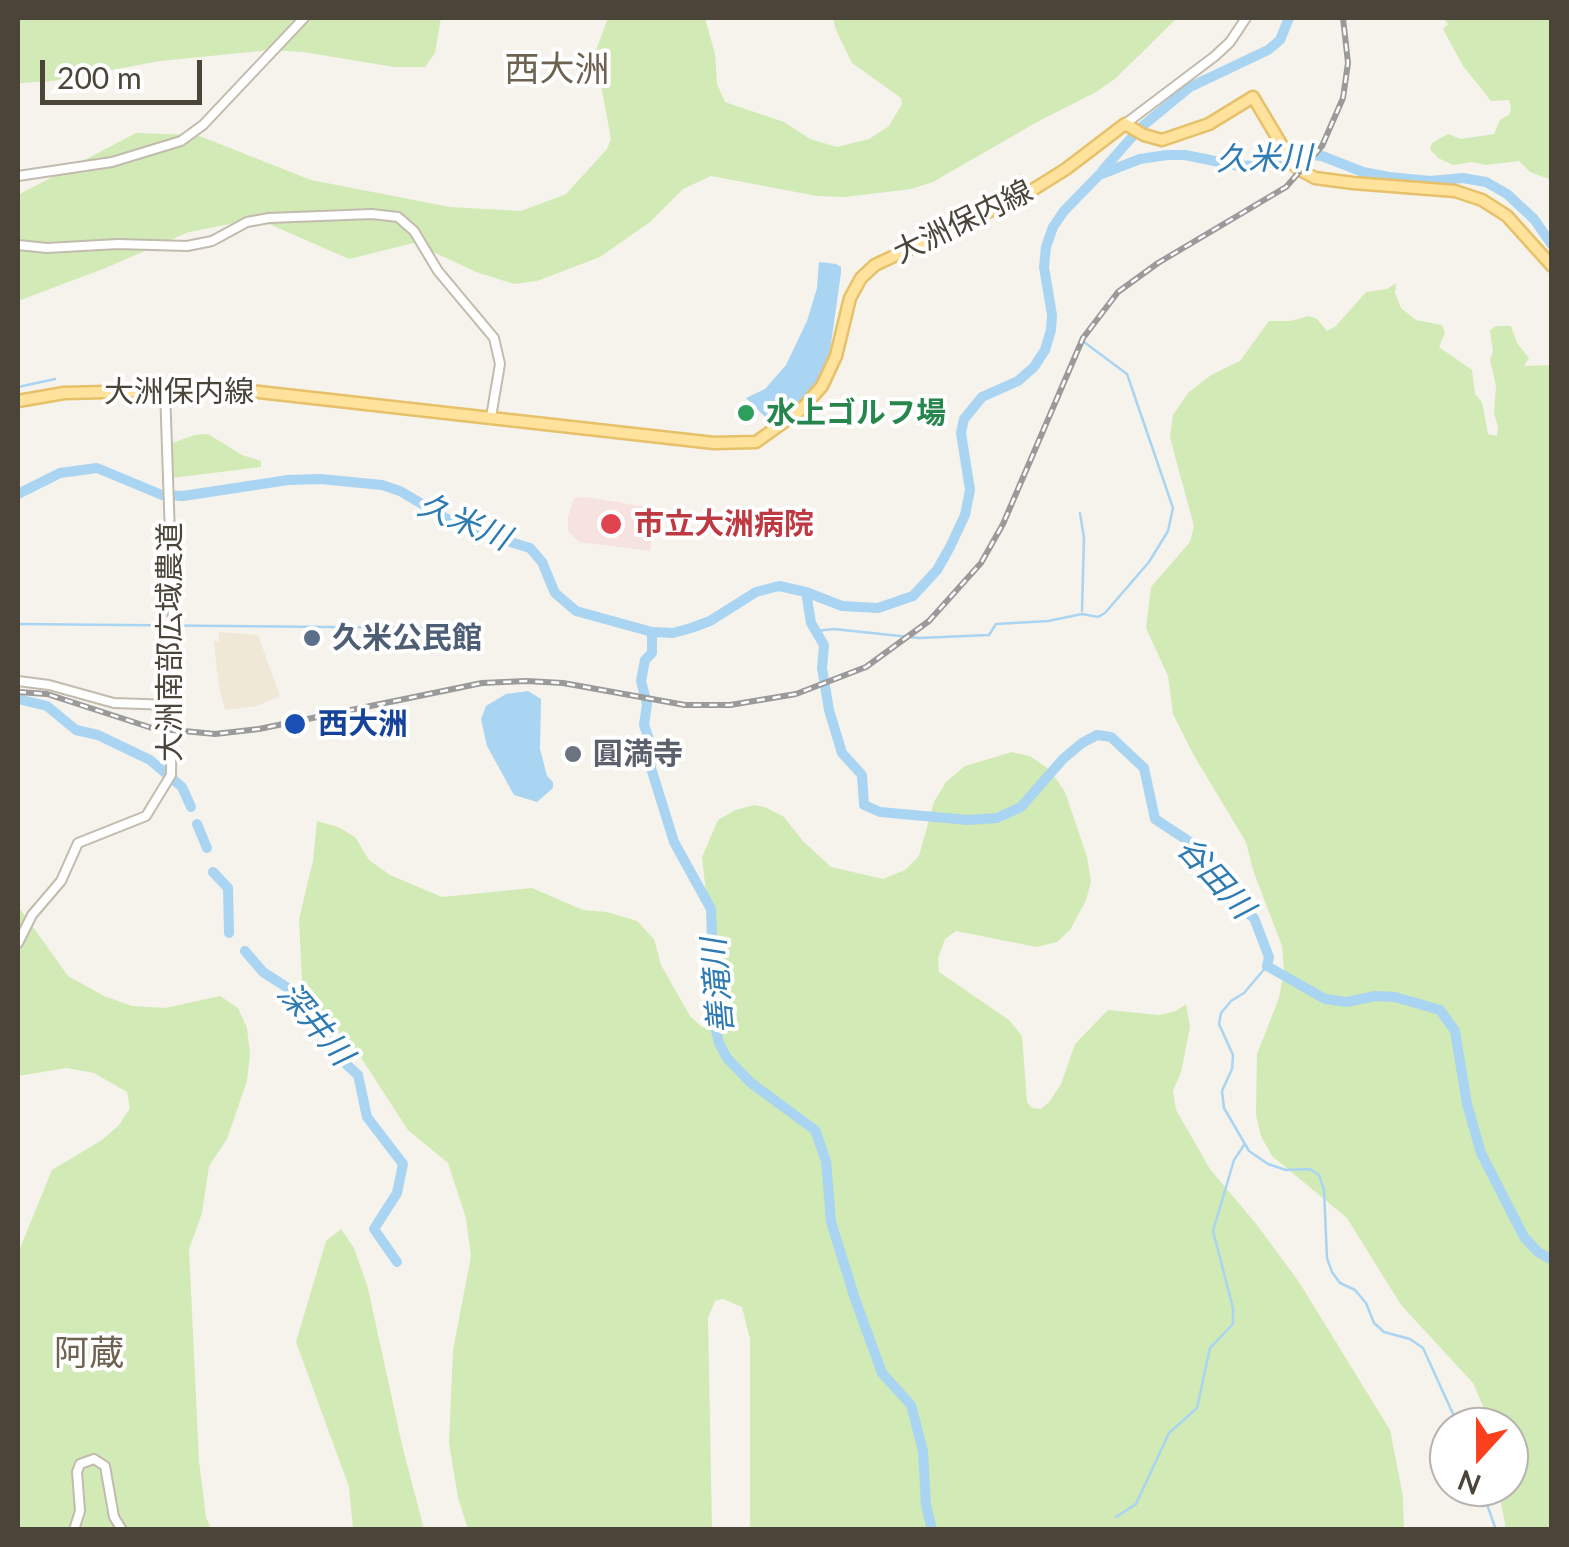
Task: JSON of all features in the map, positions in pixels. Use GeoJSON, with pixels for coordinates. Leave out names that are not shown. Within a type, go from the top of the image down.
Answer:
{"type":"FeatureCollection","features":[{"type":"Feature","properties":{"kind":"main road"},"geometry":{"type":"LineString","coordinates":[[1132,129],[1162,140],[1181,135],[1210,124],[1253,97],[1293,164],[1315,178],[1455,192],[1482,200],[1507,216],[1552,266]]}},
{"type":"Feature","properties":{"kind":"main road","name":"大洲保内線"},"geometry":{"type":"LineString","coordinates":[[18,401],[64,393],[261,391],[732,444],[764,438],[801,410],[822,386],[836,356],[850,298],[876,265],[1026,194],[1088,150],[1132,129]]}},
{"type":"Feature","properties":{"kind":"street"},"geometry":{"type":"LineString","coordinates":[[18,176],[99,164],[182,141],[203,125],[304,18]]}},
{"type":"Feature","properties":{"kind":"street"},"geometry":{"type":"LineString","coordinates":[[1132,129],[1230,42],[1246,18]]}},
{"type":"Feature","properties":{"kind":"street"},"geometry":{"type":"LineString","coordinates":[[18,245],[198,246],[256,219],[372,214],[398,217],[414,231],[438,271],[494,338],[500,364],[491,417]]}},
{"type":"Feature","properties":{"kind":"street","name":"大洲南部広域農道"},"geometry":{"type":"LineString","coordinates":[[18,943],[32,916],[60,881],[78,843],[146,816],[171,776],[166,389]]}},
{"type":"Feature","properties":{"kind":"street"},"geometry":{"type":"LineString","coordinates":[[18,681],[50,685],[114,703],[172,705]]}},
{"type":"Feature","properties":{"kind":"street"},"geometry":{"type":"LineString","coordinates":[[74,1530],[80,1511],[77,1472],[80,1464],[94,1459],[105,1466],[114,1517],[122,1530]]}},
{"type":"Feature","properties":{"kind":"shaded area","name":"市立大洲病院"},"geometry":{"type":"Polygon","coordinates":[[[574,498],[653,508],[656,514],[650,551],[579,542],[568,531],[568,517],[574,498]]]}},
{"type":"Feature","properties":{"kind":"shaded area"},"geometry":{"type":"Polygon","coordinates":[[[219,632],[258,635],[280,696],[257,706],[225,710],[214,641],[219,641],[219,632]]]}},
{"type":"Feature","properties":{"kind":"green space"},"geometry":{"type":"Polygon","coordinates":[[[18,18],[441,18],[435,53],[425,67],[394,67],[271,50],[160,61],[53,81],[18,83],[18,18]]]}},
{"type":"Feature","properties":{"kind":"green space"},"geometry":{"type":"Polygon","coordinates":[[[608,18],[705,18],[715,54],[717,84],[725,102],[784,122],[810,139],[837,147],[869,139],[889,126],[902,104],[901,98],[852,63],[833,18],[1177,18],[1116,78],[1096,92],[933,182],[911,189],[845,197],[817,196],[711,176],[683,189],[650,222],[600,257],[537,281],[514,284],[476,272],[414,243],[349,259],[269,224],[235,223],[189,232],[18,301],[18,195],[136,133],[197,135],[311,180],[450,207],[521,211],[566,194],[607,149],[611,139],[595,53],[608,18]]]}},
{"type":"Feature","properties":{"kind":"green space"},"geometry":{"type":"Polygon","coordinates":[[[1443,18],[1551,18],[1551,180],[1530,172],[1519,161],[1453,165],[1430,149],[1432,143],[1448,134],[1461,139],[1494,134],[1500,120],[1510,114],[1511,106],[1509,100],[1491,101],[1463,66],[1443,29],[1448,24],[1443,18]]]}},
{"type":"Feature","properties":{"kind":"green space"},"geometry":{"type":"Polygon","coordinates":[[[1396,283],[1401,308],[1416,320],[1442,325],[1445,333],[1439,347],[1472,370],[1488,434],[1497,436],[1498,427],[1490,330],[1511,326],[1517,343],[1529,358],[1524,366],[1551,365],[1551,1529],[1506,1529],[1502,1507],[1529,1507],[1529,1407],[1483,1407],[1473,1383],[1401,1305],[1347,1218],[1272,1156],[1261,1136],[1256,1115],[1257,1054],[1279,998],[1284,971],[1282,946],[1246,842],[1173,714],[1168,676],[1146,628],[1151,587],[1190,542],[1194,526],[1170,438],[1173,415],[1188,393],[1211,375],[1240,361],[1269,321],[1309,316],[1327,331],[1366,292],[1387,289],[1396,283]]]}},
{"type":"Feature","properties":{"kind":"green space"},"geometry":{"type":"Polygon","coordinates":[[[208,434],[242,455],[261,461],[261,467],[172,478],[170,444],[208,434]]]}},
{"type":"Feature","properties":{"kind":"green space"},"geometry":{"type":"Polygon","coordinates":[[[1012,752],[1030,756],[1050,770],[1065,792],[1087,857],[1091,882],[1086,900],[1070,930],[1057,942],[1036,947],[956,931],[945,939],[938,958],[939,972],[1009,1020],[1022,1036],[1027,1102],[1032,1108],[1041,1109],[1050,1101],[1061,1084],[1075,1044],[1108,1010],[1159,1015],[1186,1004],[1190,1027],[1173,1091],[1176,1110],[1210,1169],[1299,1282],[1390,1430],[1403,1496],[1404,1529],[750,1529],[750,1339],[742,1307],[723,1299],[715,1301],[708,1318],[712,1529],[468,1529],[458,1498],[449,1443],[453,1350],[471,1256],[466,1218],[448,1163],[408,1130],[358,1053],[333,1031],[302,981],[299,919],[313,861],[317,821],[355,837],[369,860],[390,875],[442,897],[532,888],[583,910],[637,921],[654,939],[661,965],[690,1016],[702,1027],[711,1028],[716,1019],[716,983],[702,857],[718,820],[755,805],[767,808],[784,817],[831,867],[883,879],[905,870],[919,856],[934,802],[946,782],[965,766],[1012,752]]]}},
{"type":"Feature","properties":{"kind":"green space"},"geometry":{"type":"Polygon","coordinates":[[[18,906],[68,976],[104,996],[132,1006],[165,1008],[220,996],[238,1008],[247,1028],[247,1081],[227,1139],[209,1166],[202,1213],[189,1249],[199,1461],[211,1529],[18,1529],[18,1253],[52,1170],[102,1140],[130,1108],[127,1092],[94,1073],[67,1068],[18,1076],[18,906]]]}},
{"type":"Feature","properties":{"kind":"green space"},"geometry":{"type":"Polygon","coordinates":[[[341,1229],[354,1248],[368,1288],[424,1529],[353,1529],[349,1487],[296,1342],[326,1241],[341,1229]]]}},
{"type":"Feature","properties":{"kind":"water"},"geometry":{"type":"Polygon","coordinates":[[[819,262],[841,267],[829,358],[814,389],[788,416],[776,422],[746,398],[765,389],[786,365],[807,321],[817,288],[819,262]]]}},
{"type":"Feature","properties":{"kind":"water"},"geometry":{"type":"Polygon","coordinates":[[[528,691],[541,699],[540,749],[547,776],[553,782],[553,788],[537,802],[514,795],[487,746],[481,719],[486,706],[506,694],[528,691]]]}},
{"type":"Feature","properties":{"kind":"waterway"},"geometry":{"type":"LineString","coordinates":[[1102,171],[1139,129],[1190,87],[1268,50],[1280,40],[1289,18]]}},
{"type":"Feature","properties":{"kind":"waterway","name":"久米川"},"geometry":{"type":"LineString","coordinates":[[18,494],[60,473],[97,468],[162,495],[183,496],[288,480],[382,485],[400,491],[461,527],[530,548],[542,562],[555,593],[576,611],[652,632],[673,633],[691,628],[710,621],[756,592],[779,586],[842,606],[878,608],[913,596],[937,570],[950,547],[965,515],[970,490],[961,433],[964,419],[982,397],[1018,381],[1045,350],[1052,315],[1044,267],[1046,247],[1064,211],[1099,175],[1140,159],[1167,155],[1239,166],[1304,154],[1322,156],[1363,172],[1389,177],[1486,182],[1507,194],[1534,219],[1552,245]]}},
{"type":"Feature","properties":{"kind":"waterway"},"geometry":{"type":"LineString","coordinates":[[816,631],[834,629],[919,638],[989,635],[996,624],[1048,621],[1082,614],[1098,617],[1105,613],[1149,562],[1168,531],[1173,508],[1127,374],[1084,342]]}},
{"type":"Feature","properties":{"kind":"waterway"},"geometry":{"type":"LineString","coordinates":[[18,387],[55,379]]}},
{"type":"Feature","properties":{"kind":"waterway"},"geometry":{"type":"LineString","coordinates":[[1080,513],[1084,538],[1082,611]]}},
{"type":"Feature","properties":{"kind":"waterway","name":"谷田川"},"geometry":{"type":"LineString","coordinates":[[806,592],[811,623],[824,645],[822,668],[829,710],[842,753],[862,775],[864,805],[880,812],[968,820],[997,818],[1021,807],[1082,743],[1097,735],[1111,737],[1144,768],[1155,819],[1196,846],[1215,889],[1254,918],[1269,957],[1267,966],[1325,999],[1347,1002],[1375,996],[1395,997],[1440,1010],[1455,1031],[1467,1104],[1481,1153],[1524,1237],[1552,1260]]}},
{"type":"Feature","properties":{"kind":"waterway"},"geometry":{"type":"LineString","coordinates":[[18,624],[435,628]]}},
{"type":"Feature","properties":{"kind":"waterway","name":"善滝川"},"geometry":{"type":"LineString","coordinates":[[652,632],[652,653],[645,660],[641,681],[647,704],[644,725],[652,748],[651,768],[674,842],[711,909],[719,1043],[727,1058],[751,1083],[815,1130],[826,1161],[831,1222],[855,1299],[882,1373],[911,1405],[923,1451],[926,1505],[932,1530]]}},
{"type":"Feature","properties":{"kind":"waterway","name":"深井川"},"geometry":{"type":"LineString","coordinates":[[18,699],[47,706],[76,730],[98,735],[150,760],[182,787],[191,807]]}},
{"type":"Feature","properties":{"kind":"waterway","name":"深井川"},"geometry":{"type":"LineString","coordinates":[[197,824],[207,848]]}},
{"type":"Feature","properties":{"kind":"waterway","name":"深井川"},"geometry":{"type":"LineString","coordinates":[[213,872],[228,888],[229,933]]}},
{"type":"Feature","properties":{"kind":"waterway","name":"深井川"},"geometry":{"type":"LineString","coordinates":[[245,951],[263,972],[291,990],[299,1009],[324,1030],[358,1075],[367,1117],[403,1164],[397,1193],[374,1229],[397,1262]]}},
{"type":"Feature","properties":{"kind":"waterway"},"geometry":{"type":"LineString","coordinates":[[1267,966],[1221,1013],[1219,1024],[1233,1055],[1232,1069],[1222,1091],[1224,1108],[1249,1151],[1268,1164],[1286,1170],[1310,1169],[1319,1175],[1324,1190],[1327,1258],[1332,1272],[1340,1283],[1355,1290],[1366,1303],[1374,1323],[1384,1332],[1410,1339],[1423,1348],[1450,1407]]}},
{"type":"Feature","properties":{"kind":"waterway"},"geometry":{"type":"LineString","coordinates":[[1116,1517],[1136,1504],[1169,1433],[1197,1408],[1210,1348],[1233,1324],[1233,1308],[1213,1231],[1234,1160],[1244,1145]]}},
{"type":"Feature","properties":{"kind":"waterway"},"geometry":{"type":"LineString","coordinates":[[1488,1507],[1496,1530]]}},
{"type":"Feature","properties":{"kind":"railway"},"geometry":{"type":"LineString","coordinates":[[18,692],[47,694],[152,728],[215,734],[259,729],[482,683],[563,683],[685,705],[730,705],[796,694],[866,667],[929,621],[981,563],[1003,524],[1083,338],[1118,292],[1158,263],[1286,187],[1322,146],[1343,98],[1348,63],[1343,18]]}},
{"type":"Feature","properties":{"kind":"place","name":"水上ゴルフ場"},"geometry":{"type":"Point","coordinates":[746,413]}},
{"type":"Feature","properties":{"kind":"place","name":"市立大洲病院"},"geometry":{"type":"Point","coordinates":[611,524]}},
{"type":"Feature","properties":{"kind":"place","name":"久米公民館"},"geometry":{"type":"Point","coordinates":[312,638]}},
{"type":"Feature","properties":{"kind":"place","name":"西大洲"},"geometry":{"type":"Point","coordinates":[295,724]}},
{"type":"Feature","properties":{"kind":"place","name":"圓満寺"},"geometry":{"type":"Point","coordinates":[573,754]}},
{"type":"Feature","properties":{"kind":"district","name":"西大洲"},"geometry":{"type":"Point","coordinates":[557,70]}},
{"type":"Feature","properties":{"kind":"district","name":"阿蔵"},"geometry":{"type":"Point","coordinates":[89,1354]}}]}
